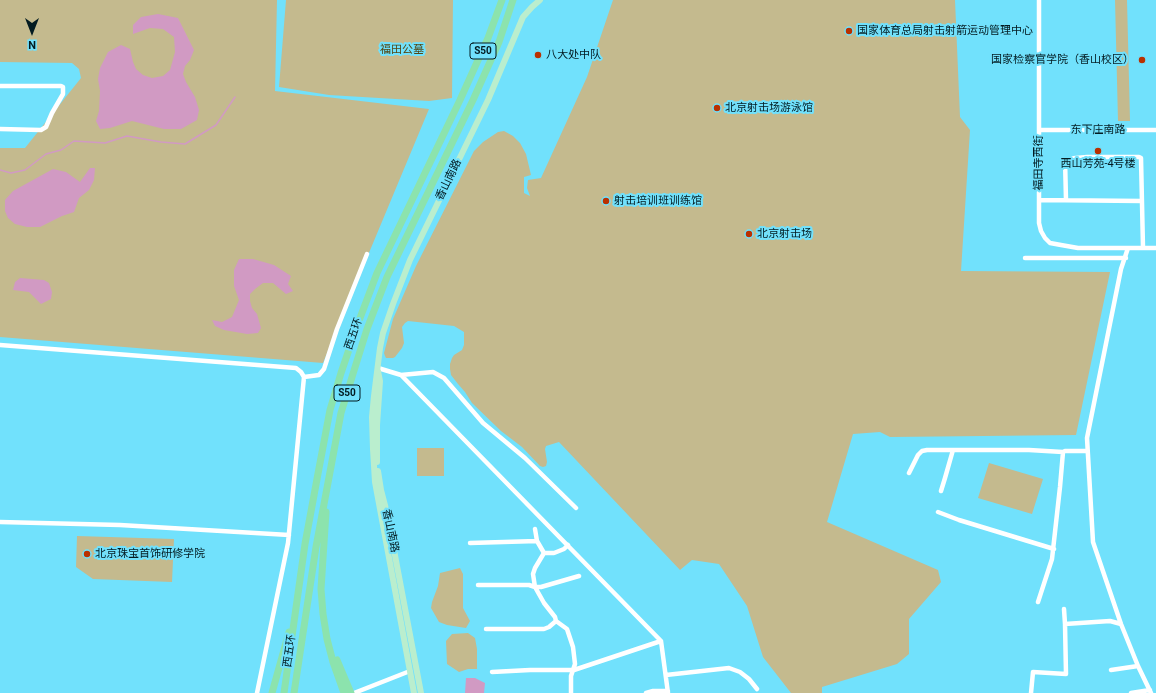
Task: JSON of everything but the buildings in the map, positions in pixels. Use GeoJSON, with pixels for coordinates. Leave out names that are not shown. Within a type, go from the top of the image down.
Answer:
{"type":"FeatureCollection","features":[{"type":"Feature","properties":{"kind":"highway","name":"西五环"},"geometry":{"type":"LineString","coordinates":[[284,691],[296,603],[317,479],[330,410],[341,372],[356,326],[377,273],[460,100],[488,38],[502,0]]}},
{"type":"Feature","properties":{"kind":"highway","name":"西五环"},"geometry":{"type":"LineString","coordinates":[[294,691],[316,547],[341,413],[367,329],[388,277],[473,100],[498,42],[513,0]]}},
{"type":"Feature","properties":{"kind":"highway"},"geometry":{"type":"LineString","coordinates":[[328,482],[321,589],[323,614],[327,639],[345,689],[353,693]]}},
{"type":"Feature","properties":{"kind":"highway"},"geometry":{"type":"LineString","coordinates":[[272,692],[296,603]]}},
{"type":"Feature","properties":{"kind":"main road","name":"香山南路"},"geometry":{"type":"LineString","coordinates":[[414,693],[375,482],[372,444],[372,417],[384,333],[413,253],[488,100],[523,17],[540,0]]}},
{"type":"Feature","properties":{"kind":"main road","name":"香山南路"},"geometry":{"type":"LineString","coordinates":[[378,368],[380,381],[377,469],[422,693]]}},
{"type":"Feature","properties":{"kind":"street","name":"福田寺西街"},"geometry":{"type":"LineString","coordinates":[[1039,0],[1040,231],[1050,243],[1078,248],[1156,248]]}},
{"type":"Feature","properties":{"kind":"street"},"geometry":{"type":"LineString","coordinates":[[0,86],[61,86],[63,87],[63,94],[46,127],[41,130],[0,129]]}},
{"type":"Feature","properties":{"kind":"street","name":"东下庄南路"},"geometry":{"type":"LineString","coordinates":[[1039,130],[1156,130]]}},
{"type":"Feature","properties":{"kind":"street"},"geometry":{"type":"LineString","coordinates":[[1066,200],[1065,159],[1087,157],[1141,158],[1143,248]]}},
{"type":"Feature","properties":{"kind":"street"},"geometry":{"type":"LineString","coordinates":[[1039,200],[1142,201]]}},
{"type":"Feature","properties":{"kind":"street"},"geometry":{"type":"LineString","coordinates":[[1128,248],[1126,258],[1121,269],[1086,438],[1093,542],[1121,624],[1138,666],[1151,692],[1131,693]]}},
{"type":"Feature","properties":{"kind":"street"},"geometry":{"type":"LineString","coordinates":[[304,377],[319,375],[324,369],[337,329],[367,254]]}},
{"type":"Feature","properties":{"kind":"street"},"geometry":{"type":"LineString","coordinates":[[1025,258],[1126,258]]}},
{"type":"Feature","properties":{"kind":"street"},"geometry":{"type":"LineString","coordinates":[[0,345],[296,368],[301,372],[304,377],[288,543],[257,693]]}},
{"type":"Feature","properties":{"kind":"street"},"geometry":{"type":"LineString","coordinates":[[378,368],[401,375],[433,372],[444,378],[483,423],[525,458],[576,508]]}},
{"type":"Feature","properties":{"kind":"street"},"geometry":{"type":"LineString","coordinates":[[401,375],[661,641],[668,692],[653,691],[646,693]]}},
{"type":"Feature","properties":{"kind":"street"},"geometry":{"type":"LineString","coordinates":[[909,473],[918,455],[922,451],[927,450],[1029,450],[1087,452]]}},
{"type":"Feature","properties":{"kind":"street"},"geometry":{"type":"LineString","coordinates":[[941,491],[953,450]]}},
{"type":"Feature","properties":{"kind":"street"},"geometry":{"type":"LineString","coordinates":[[1038,602],[1054,549],[1063,452]]}},
{"type":"Feature","properties":{"kind":"street"},"geometry":{"type":"LineString","coordinates":[[938,512],[959,520],[1054,549]]}},
{"type":"Feature","properties":{"kind":"street"},"geometry":{"type":"LineString","coordinates":[[0,522],[120,525],[288,535]]}},
{"type":"Feature","properties":{"kind":"street"},"geometry":{"type":"LineString","coordinates":[[536,529],[537,541],[544,553]]}},
{"type":"Feature","properties":{"kind":"street"},"geometry":{"type":"LineString","coordinates":[[470,543],[537,541]]}},
{"type":"Feature","properties":{"kind":"street"},"geometry":{"type":"LineString","coordinates":[[544,553],[554,553],[564,549],[568,545]]}},
{"type":"Feature","properties":{"kind":"street"},"geometry":{"type":"LineString","coordinates":[[544,553],[533,574],[535,587],[544,603],[555,617],[556,621],[567,629],[573,647],[574,670],[571,676],[571,693]]}},
{"type":"Feature","properties":{"kind":"street"},"geometry":{"type":"LineString","coordinates":[[478,585],[529,585],[541,587],[579,576]]}},
{"type":"Feature","properties":{"kind":"street"},"geometry":{"type":"LineString","coordinates":[[1031,693],[1033,672],[1066,674],[1064,609]]}},
{"type":"Feature","properties":{"kind":"street"},"geometry":{"type":"LineString","coordinates":[[486,629],[544,629],[556,621]]}},
{"type":"Feature","properties":{"kind":"street"},"geometry":{"type":"LineString","coordinates":[[1065,624],[1110,621],[1121,624]]}},
{"type":"Feature","properties":{"kind":"street"},"geometry":{"type":"LineString","coordinates":[[492,672],[574,670],[661,641]]}},
{"type":"Feature","properties":{"kind":"street"},"geometry":{"type":"LineString","coordinates":[[1111,670],[1138,666]]}},
{"type":"Feature","properties":{"kind":"street"},"geometry":{"type":"LineString","coordinates":[[666,675],[729,668],[740,672],[750,679],[757,689]]}},
{"type":"Feature","properties":{"kind":"street"},"geometry":{"type":"LineString","coordinates":[[353,693],[410,671]]}},
{"type":"Feature","properties":{"kind":"green space"},"geometry":{"type":"Polygon","coordinates":[[[0,0],[277,0],[275,91],[429,109],[323,363],[0,337],[0,148],[25,148],[81,78],[79,69],[72,63],[0,62],[0,0]]]}},
{"type":"Feature","properties":{"kind":"green space","name":"福田公墓"},"geometry":{"type":"Polygon","coordinates":[[[286,0],[453,0],[452,98],[429,101],[329,95],[279,87],[286,0]]]}},
{"type":"Feature","properties":{"kind":"green space"},"geometry":{"type":"Polygon","coordinates":[[[613,0],[955,0],[960,117],[970,130],[961,271],[1110,272],[1076,435],[890,437],[880,432],[853,434],[827,522],[938,570],[941,582],[909,619],[909,654],[897,664],[822,687],[822,693],[791,693],[763,657],[747,606],[719,564],[692,560],[680,570],[559,442],[546,446],[546,466],[540,466],[522,447],[501,431],[472,403],[451,375],[450,369],[452,358],[462,350],[464,345],[464,332],[454,326],[408,321],[402,327],[404,343],[402,348],[393,358],[386,358],[384,353],[393,319],[416,266],[474,151],[483,142],[498,132],[504,131],[513,136],[520,143],[526,154],[531,175],[524,177],[524,193],[530,196],[527,188],[528,180],[541,178],[587,77],[613,0]]]}},
{"type":"Feature","properties":{"kind":"green space"},"geometry":{"type":"Polygon","coordinates":[[[1115,0],[1127,0],[1130,121],[1118,121],[1115,0]]]}},
{"type":"Feature","properties":{"kind":"green space"},"geometry":{"type":"Polygon","coordinates":[[[417,448],[444,448],[444,476],[417,476],[417,448]]]}},
{"type":"Feature","properties":{"kind":"green space"},"geometry":{"type":"Polygon","coordinates":[[[989,463],[1043,479],[1032,514],[978,498],[989,463]]]}},
{"type":"Feature","properties":{"kind":"green space"},"geometry":{"type":"Polygon","coordinates":[[[77,536],[174,539],[172,582],[93,579],[76,567],[77,536]]]}},
{"type":"Feature","properties":{"kind":"green space"},"geometry":{"type":"Polygon","coordinates":[[[460,568],[463,574],[463,608],[470,621],[466,628],[439,622],[431,608],[438,586],[440,573],[460,568]]]}},
{"type":"Feature","properties":{"kind":"green space"},"geometry":{"type":"Polygon","coordinates":[[[468,633],[475,638],[477,649],[477,669],[468,669],[459,672],[447,664],[446,641],[452,634],[468,633]]]}},
{"type":"Feature","properties":{"kind":"shaded area"},"geometry":{"type":"Polygon","coordinates":[[[158,14],[178,18],[194,50],[190,60],[185,66],[183,74],[195,97],[199,110],[197,120],[181,129],[164,129],[132,121],[110,128],[100,129],[96,121],[99,111],[100,91],[98,79],[100,68],[108,52],[121,45],[130,49],[136,69],[143,75],[152,78],[163,76],[170,70],[175,52],[174,37],[163,29],[150,28],[133,34],[133,25],[141,17],[158,14]]]}},
{"type":"Feature","properties":{"kind":"shaded area"},"geometry":{"type":"Polygon","coordinates":[[[90,168],[95,168],[94,180],[89,190],[79,198],[74,212],[40,227],[27,227],[15,224],[8,218],[5,211],[5,200],[13,191],[53,169],[66,172],[80,182],[90,168]]]}},
{"type":"Feature","properties":{"kind":"shaded area"},"geometry":{"type":"Polygon","coordinates":[[[239,259],[253,259],[274,265],[291,276],[288,284],[293,291],[286,294],[273,283],[263,283],[250,294],[252,308],[257,314],[261,328],[258,333],[247,334],[224,330],[215,326],[212,320],[222,322],[232,317],[239,300],[234,286],[234,270],[239,259]]]}},
{"type":"Feature","properties":{"kind":"shaded area"},"geometry":{"type":"Polygon","coordinates":[[[20,278],[44,280],[49,283],[52,292],[51,299],[41,304],[29,292],[13,290],[15,282],[20,278]]]}},
{"type":"Feature","properties":{"kind":"shaded area"},"geometry":{"type":"Polygon","coordinates":[[[466,678],[475,678],[485,683],[484,693],[465,693],[466,678]]]}},
{"type":"Feature","properties":{"kind":"waterway"},"geometry":{"type":"LineString","coordinates":[[0,170],[11,173],[25,170],[46,154],[61,150],[74,141],[105,143],[127,136],[161,142],[185,144],[216,125],[235,97]]}},
{"type":"Feature","properties":{"kind":"place","name":"国家体育总局射击射箭运动管理中心"},"geometry":{"type":"Point","coordinates":[849,31]}},
{"type":"Feature","properties":{"kind":"place","name":"八大处中队"},"geometry":{"type":"Point","coordinates":[538,55]}},
{"type":"Feature","properties":{"kind":"place","name":"国家检察官学院（香山校区）"},"geometry":{"type":"Point","coordinates":[1142,60]}},
{"type":"Feature","properties":{"kind":"place","name":"北京射击场游泳馆"},"geometry":{"type":"Point","coordinates":[717,108]}},
{"type":"Feature","properties":{"kind":"place","name":"西山芳苑-4号楼"},"geometry":{"type":"Point","coordinates":[1098,151]}},
{"type":"Feature","properties":{"kind":"place","name":"射击培训班训练馆"},"geometry":{"type":"Point","coordinates":[606,201]}},
{"type":"Feature","properties":{"kind":"place","name":"北京射击场"},"geometry":{"type":"Point","coordinates":[749,234]}},
{"type":"Feature","properties":{"kind":"place","name":"北京珠宝首饰研修学院"},"geometry":{"type":"Point","coordinates":[87,554]}}]}
